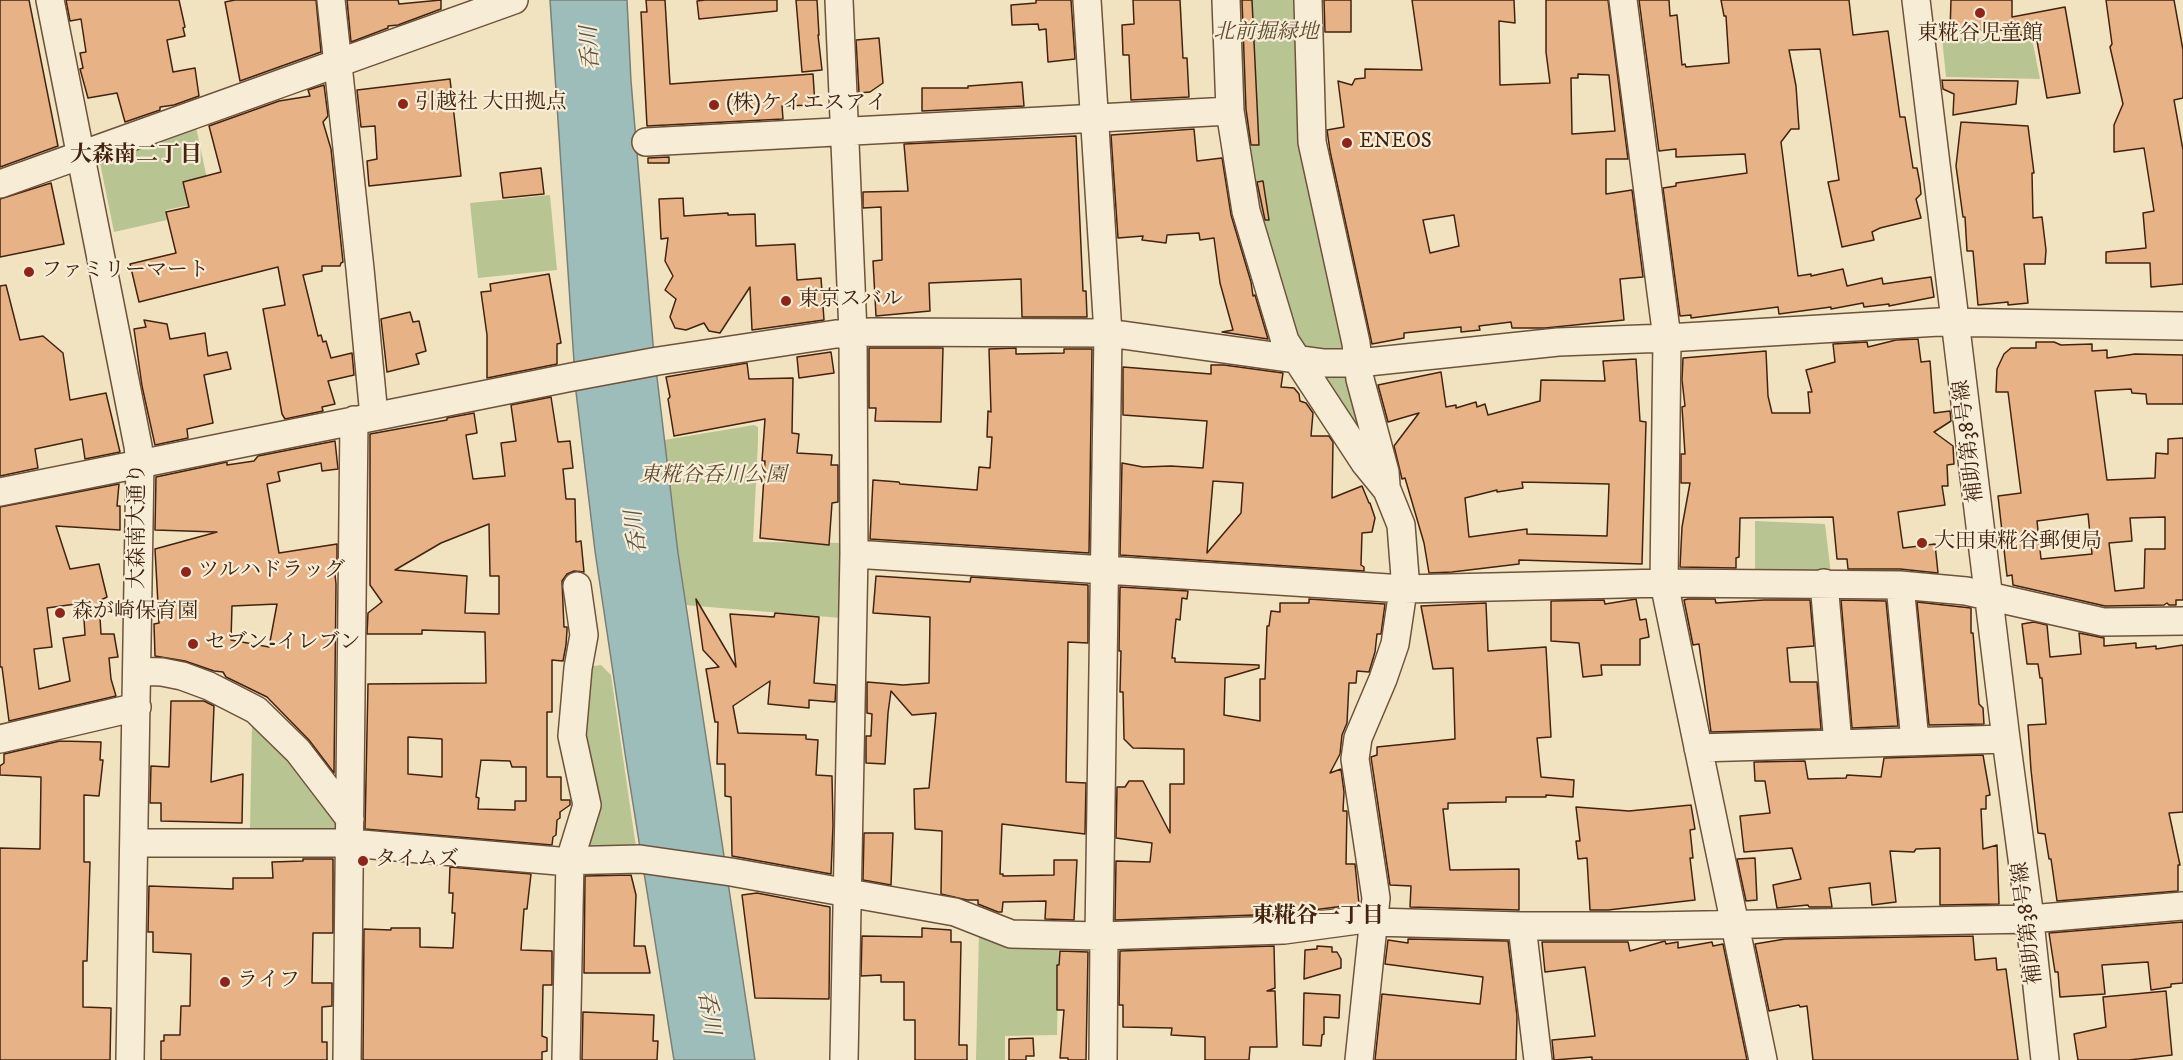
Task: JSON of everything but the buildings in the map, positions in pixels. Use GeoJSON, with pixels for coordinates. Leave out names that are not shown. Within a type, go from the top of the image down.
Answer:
{"type":"FeatureCollection","features":[{"type":"Feature","properties":{"kind":"street","name":"大森南大通り"},"geometry":{"type":"LineString","coordinates":[[50,0],[140,463],[130,1060]]}},
{"type":"Feature","properties":{"kind":"street"},"geometry":{"type":"LineString","coordinates":[[331,0],[360,269],[364,418],[350,831],[347,1060]]}},
{"type":"Feature","properties":{"kind":"street"},"geometry":{"type":"LineString","coordinates":[[0,184],[514,0]]}},
{"type":"Feature","properties":{"kind":"street"},"geometry":{"type":"LineString","coordinates":[[839,0],[854,333],[854,554],[844,1060]]}},
{"type":"Feature","properties":{"kind":"street"},"geometry":{"type":"LineString","coordinates":[[1087,0],[1107,333],[1101,936],[1103,1060]]}},
{"type":"Feature","properties":{"kind":"street"},"geometry":{"type":"LineString","coordinates":[[1226,0],[1230,111],[1246,211],[1285,341],[1365,463],[1386,490],[1401,525],[1405,577],[1395,644],[1358,738],[1355,759],[1376,898],[1359,1060]]}},
{"type":"Feature","properties":{"kind":"street"},"geometry":{"type":"LineString","coordinates":[[1308,0],[1312,142],[1356,343],[1360,379],[1385,472],[1386,490]]}},
{"type":"Feature","properties":{"kind":"street"},"geometry":{"type":"LineString","coordinates":[[1623,0],[1667,338],[1664,583],[1763,1060]]}},
{"type":"Feature","properties":{"kind":"street","name":"補助第38号線"},"geometry":{"type":"LineString","coordinates":[[1916,0],[2030,919],[2045,1060]]}},
{"type":"Feature","properties":{"kind":"street"},"geometry":{"type":"LineString","coordinates":[[646,142],[1230,111]]}},
{"type":"Feature","properties":{"kind":"street"},"geometry":{"type":"LineString","coordinates":[[0,492],[572,377],[658,361],[854,333],[1107,333],[1324,363],[1358,363],[1558,342],[1956,322],[2183,326]]}},
{"type":"Feature","properties":{"kind":"street"},"geometry":{"type":"LineString","coordinates":[[854,554],[1404,589],[1664,583],[1900,585],[1966,591],[2103,622],[2183,621]]}},
{"type":"Feature","properties":{"kind":"street"},"geometry":{"type":"LineString","coordinates":[[1824,583],[1838,744]]}},
{"type":"Feature","properties":{"kind":"street"},"geometry":{"type":"LineString","coordinates":[[1900,585],[1915,741]]}},
{"type":"Feature","properties":{"kind":"street"},"geometry":{"type":"LineString","coordinates":[[566,1060],[570,860],[587,806],[572,736],[578,668],[584,635],[578,586]]}},
{"type":"Feature","properties":{"kind":"street"},"geometry":{"type":"LineString","coordinates":[[137,671],[182,676],[209,686],[256,710],[298,751],[350,831]]}},
{"type":"Feature","properties":{"kind":"street"},"geometry":{"type":"LineString","coordinates":[[0,739],[136,707]]}},
{"type":"Feature","properties":{"kind":"street"},"geometry":{"type":"LineString","coordinates":[[1698,748],[2006,739]]}},
{"type":"Feature","properties":{"kind":"street"},"geometry":{"type":"LineString","coordinates":[[134,843],[350,831],[558,861],[640,859],[731,872],[955,912],[1011,934],[1101,936],[1284,930],[1358,920],[1522,926],[2030,919],[2183,906]]}},
{"type":"Feature","properties":{"kind":"street"},"geometry":{"type":"LineString","coordinates":[[1522,926],[1538,1060]]}},
{"type":"Feature","properties":{"kind":"green space","name":"北前掘緑地"},"geometry":{"type":"Polygon","coordinates":[[[1232,0],[1299,0],[1381,468],[1298,355],[1252,210],[1232,0]]]}},
{"type":"Feature","properties":{"kind":"green space"},"geometry":{"type":"Polygon","coordinates":[[[1942,38],[2032,39],[2040,79],[1946,77],[1942,38]]]}},
{"type":"Feature","properties":{"kind":"green space"},"geometry":{"type":"Polygon","coordinates":[[[195,122],[210,193],[204,202],[166,210],[167,220],[114,232],[99,158],[195,122]]]}},
{"type":"Feature","properties":{"kind":"green space"},"geometry":{"type":"Polygon","coordinates":[[[550,195],[557,270],[478,278],[470,203],[550,195]]]}},
{"type":"Feature","properties":{"kind":"green space","name":"東糀谷呑川公園"},"geometry":{"type":"Polygon","coordinates":[[[754,425],[758,427],[758,442],[753,542],[854,543],[853,619],[685,605],[664,440],[754,425]]]}},
{"type":"Feature","properties":{"kind":"green space"},"geometry":{"type":"Polygon","coordinates":[[[1755,521],[1825,524],[1831,574],[1755,571],[1755,521]]]}},
{"type":"Feature","properties":{"kind":"green space"},"geometry":{"type":"Polygon","coordinates":[[[601,665],[611,675],[636,847],[581,848],[580,735],[588,667],[601,665]]]}},
{"type":"Feature","properties":{"kind":"green space"},"geometry":{"type":"Polygon","coordinates":[[[252,722],[283,750],[335,819],[335,830],[250,831],[252,722]]]}},
{"type":"Feature","properties":{"kind":"green space"},"geometry":{"type":"Polygon","coordinates":[[[979,931],[1059,942],[1057,1035],[1005,1036],[1005,1060],[976,1060],[979,931]]]}},
{"type":"Feature","properties":{"kind":"water","name":"呑川"},"geometry":{"type":"Polygon","coordinates":[[[550,0],[627,0],[631,81],[653,344],[678,553],[755,1060],[674,1060],[595,551],[576,392],[550,0]]]}},
{"type":"Feature","properties":{"kind":"place","name":"東糀谷児童館"},"geometry":{"type":"Point","coordinates":[1980,13]}},
{"type":"Feature","properties":{"kind":"place","name":"引越社 大田拠点"},"geometry":{"type":"Point","coordinates":[403,104]}},
{"type":"Feature","properties":{"kind":"place","name":"(株)ケイエスアイ"},"geometry":{"type":"Point","coordinates":[714,105]}},
{"type":"Feature","properties":{"kind":"place","name":"ENEOS"},"geometry":{"type":"Point","coordinates":[1347,143]}},
{"type":"Feature","properties":{"kind":"place","name":"ファミリーマート"},"geometry":{"type":"Point","coordinates":[29,272]}},
{"type":"Feature","properties":{"kind":"place","name":"東京スバル"},"geometry":{"type":"Point","coordinates":[786,301]}},
{"type":"Feature","properties":{"kind":"place","name":"大田東糀谷郵便局"},"geometry":{"type":"Point","coordinates":[1922,543]}},
{"type":"Feature","properties":{"kind":"place","name":"ツルハドラッグ"},"geometry":{"type":"Point","coordinates":[186,572]}},
{"type":"Feature","properties":{"kind":"place","name":"森が崎保育園"},"geometry":{"type":"Point","coordinates":[60,613]}},
{"type":"Feature","properties":{"kind":"place","name":"セブン-イレブン"},"geometry":{"type":"Point","coordinates":[193,644]}},
{"type":"Feature","properties":{"kind":"place","name":"タイムズ"},"geometry":{"type":"Point","coordinates":[363,861]}},
{"type":"Feature","properties":{"kind":"place","name":"ライフ"},"geometry":{"type":"Point","coordinates":[225,982]}},
{"type":"Feature","properties":{"kind":"district","name":"大森南二丁目"},"geometry":{"type":"Point","coordinates":[136,156]}},
{"type":"Feature","properties":{"kind":"district","name":"東糀谷一丁目"},"geometry":{"type":"Point","coordinates":[1318,917]}}]}
